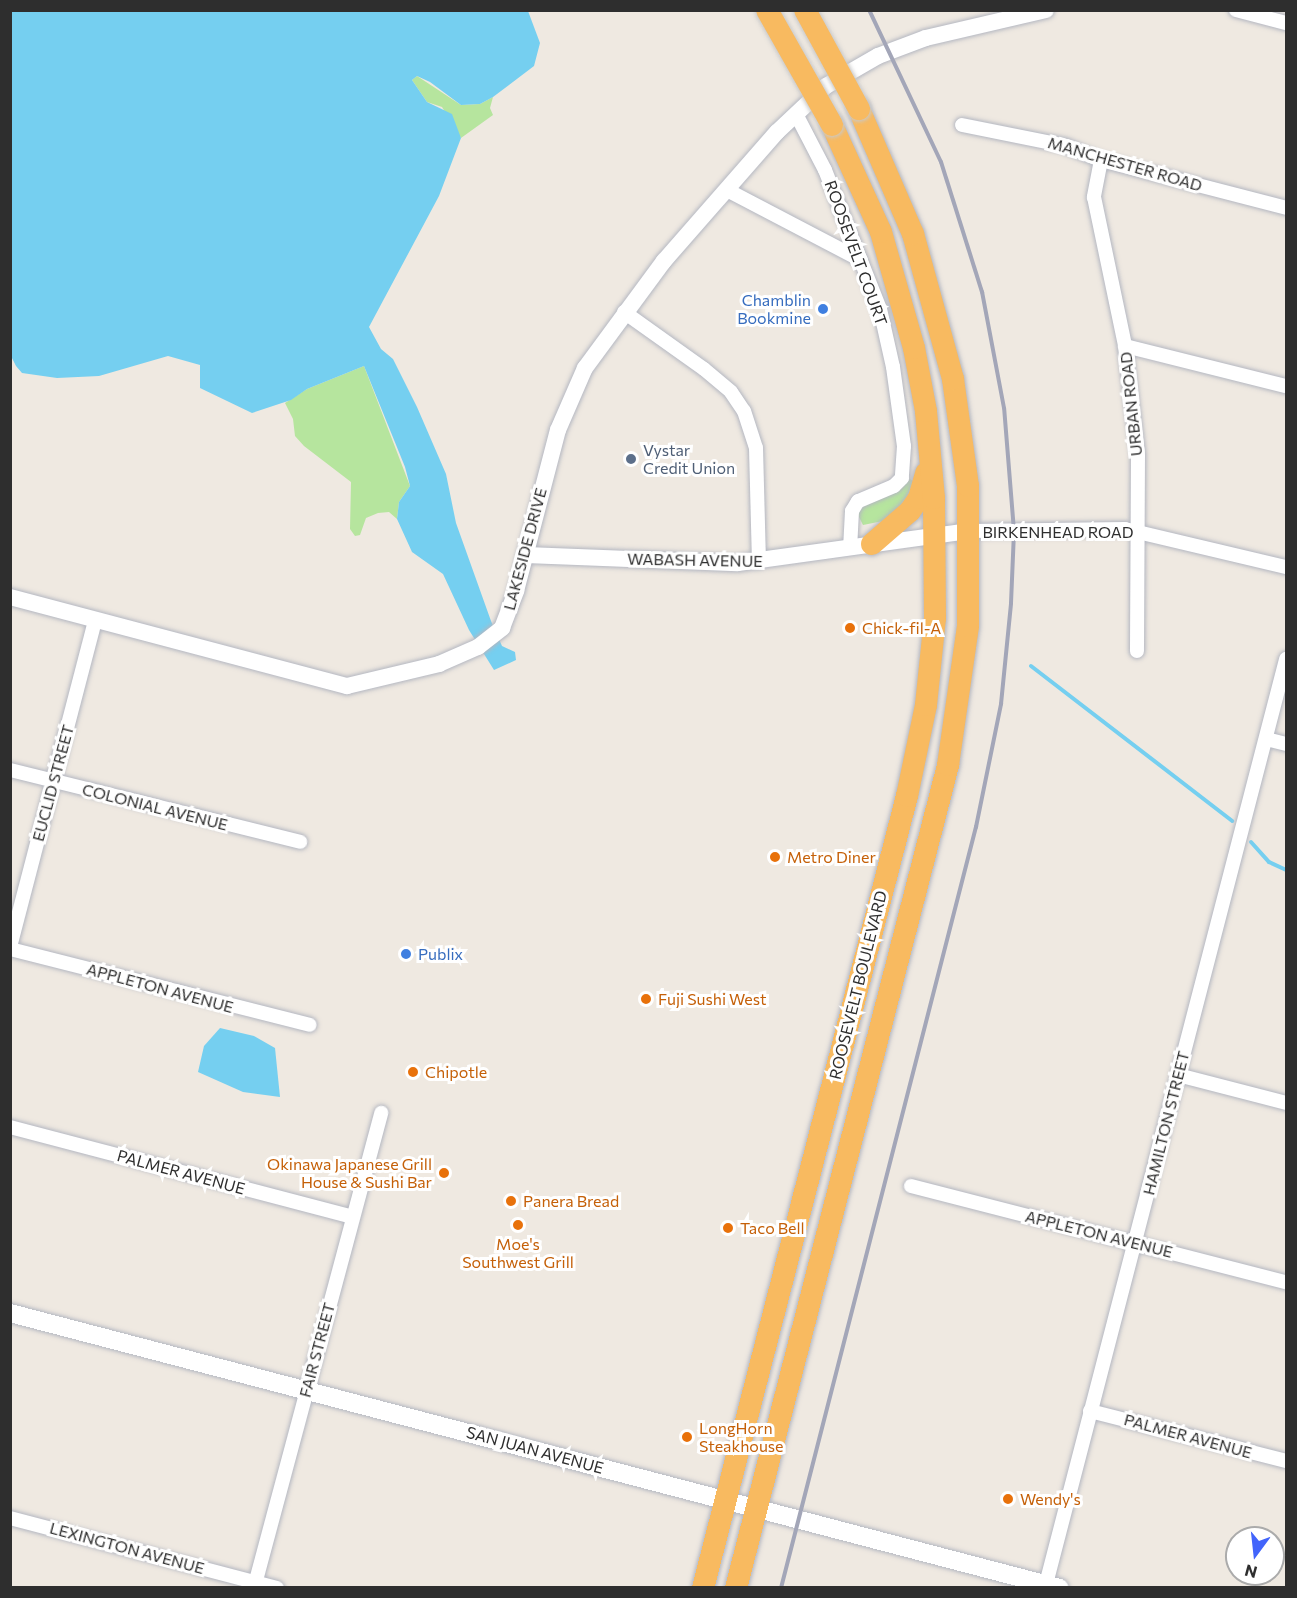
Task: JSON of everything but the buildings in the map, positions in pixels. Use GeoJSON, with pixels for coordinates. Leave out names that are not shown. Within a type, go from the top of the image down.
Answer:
{"type":"FeatureCollection","features":[{"type":"Feature","properties":{"kind":"highway","name":"ROOSEVELT BOULEVARD"},"geometry":{"type":"LineString","coordinates":[[703,1587],[907,796],[931,663],[936,535],[928,447],[916,358],[900,291],[881,232],[832,125],[767,10]]}},
{"type":"Feature","properties":{"kind":"highway","name":"ROOSEVELT BOULEVARD"},"geometry":{"type":"LineString","coordinates":[[736,1587],[948,765],[967,632],[970,531],[964,440],[940,323],[913,234],[860,109],[805,10]]}},
{"type":"Feature","properties":{"kind":"highway"},"geometry":{"type":"LineString","coordinates":[[861,546],[896,526],[919,498],[928,447]]}},
{"type":"Feature","properties":{"kind":"highway"},"geometry":{"type":"LineString","coordinates":[[919,875],[919,816],[907,796],[926,787],[948,765]]}},
{"type":"Feature","properties":{"kind":"highway"},"geometry":{"type":"LineString","coordinates":[[804,1325],[798,1305],[800,1285],[817,1212],[815,1196],[806,1185]]}},
{"type":"Feature","properties":{"kind":"main road","name":"SAN JUAN AVENUE"},"geometry":{"type":"LineString","coordinates":[[10,1313],[1050,1586]]}},
{"type":"Feature","properties":{"kind":"street","name":"LAKESIDE DRIVE"},"geometry":{"type":"LineString","coordinates":[[10,597],[347,686],[439,664],[478,648],[498,634],[526,555],[548,465],[570,399],[585,368],[624,312],[727,190],[796,114],[826,86],[878,56],[926,38],[1046,10]]}},
{"type":"Feature","properties":{"kind":"street"},"geometry":{"type":"LineString","coordinates":[[1236,10],[1287,24]]}},
{"type":"Feature","properties":{"kind":"street","name":"ROOSEVELT COURT"},"geometry":{"type":"LineString","coordinates":[[796,114],[825,170],[861,260],[887,336],[905,468],[894,486],[855,506],[849,531],[861,546]]}},
{"type":"Feature","properties":{"kind":"street","name":"MANCHESTER ROAD"},"geometry":{"type":"LineString","coordinates":[[962,125],[1066,146],[1101,160],[1287,208]]}},
{"type":"Feature","properties":{"kind":"street","name":"URBAN ROAD"},"geometry":{"type":"LineString","coordinates":[[1101,160],[1094,197],[1125,346],[1137,445],[1140,531],[1137,651]]}},
{"type":"Feature","properties":{"kind":"street"},"geometry":{"type":"LineString","coordinates":[[727,190],[861,260]]}},
{"type":"Feature","properties":{"kind":"street"},"geometry":{"type":"LineString","coordinates":[[624,312],[705,369],[731,392],[744,411],[756,448],[759,562]]}},
{"type":"Feature","properties":{"kind":"street"},"geometry":{"type":"LineString","coordinates":[[1125,346],[1287,386]]}},
{"type":"Feature","properties":{"kind":"street","name":"BIRKENHEAD ROAD"},"geometry":{"type":"LineString","coordinates":[[970,531],[1140,531],[1287,567]]}},
{"type":"Feature","properties":{"kind":"street","name":"WABASH AVENUE"},"geometry":{"type":"LineString","coordinates":[[526,555],[759,562],[970,531]]}},
{"type":"Feature","properties":{"kind":"street","name":"EUCLID STREET"},"geometry":{"type":"LineString","coordinates":[[10,948],[96,620]]}},
{"type":"Feature","properties":{"kind":"street","name":"HAMILTON STREET"},"geometry":{"type":"LineString","coordinates":[[1050,1586],[1090,1411],[1287,659]]}},
{"type":"Feature","properties":{"kind":"street"},"geometry":{"type":"LineString","coordinates":[[1266,739],[1287,744]]}},
{"type":"Feature","properties":{"kind":"street","name":"COLONIAL AVENUE"},"geometry":{"type":"LineString","coordinates":[[10,770],[300,842]]}},
{"type":"Feature","properties":{"kind":"street","name":"APPLETON AVENUE"},"geometry":{"type":"LineString","coordinates":[[10,948],[310,1025]]}},
{"type":"Feature","properties":{"kind":"street"},"geometry":{"type":"LineString","coordinates":[[1178,1075],[1287,1103]]}},
{"type":"Feature","properties":{"kind":"street","name":"FAIR STREET"},"geometry":{"type":"LineString","coordinates":[[255,1585],[381,1113]]}},
{"type":"Feature","properties":{"kind":"street","name":"PALMER AVENUE"},"geometry":{"type":"LineString","coordinates":[[10,1127],[352,1217]]}},
{"type":"Feature","properties":{"kind":"street","name":"APPLETON AVENUE"},"geometry":{"type":"LineString","coordinates":[[911,1186],[1287,1282]]}},
{"type":"Feature","properties":{"kind":"street","name":"PALMER AVENUE"},"geometry":{"type":"LineString","coordinates":[[1090,1411],[1287,1461]]}},
{"type":"Feature","properties":{"kind":"street","name":"LEXINGTON AVENUE"},"geometry":{"type":"LineString","coordinates":[[10,1518],[255,1585],[277,1587]]}},
{"type":"Feature","properties":{"kind":"green space"},"geometry":{"type":"Polygon","coordinates":[[[417,76],[461,105],[480,104],[493,97],[490,108],[493,115],[461,138],[442,107],[427,102],[412,80],[417,76]]]}},
{"type":"Feature","properties":{"kind":"green space"},"geometry":{"type":"Polygon","coordinates":[[[364,366],[410,486],[399,502],[397,519],[389,512],[378,513],[366,518],[360,535],[355,536],[350,529],[351,482],[304,446],[295,436],[293,419],[285,403],[307,389],[364,366]]]}},
{"type":"Feature","properties":{"kind":"green space"},"geometry":{"type":"Polygon","coordinates":[[[910,479],[913,481],[908,495],[897,510],[883,521],[863,525],[857,513],[864,503],[898,492],[910,479]]]}},
{"type":"Feature","properties":{"kind":"water"},"geometry":{"type":"Polygon","coordinates":[[[10,11],[528,11],[540,43],[534,66],[493,97],[480,104],[461,105],[430,82],[417,76],[412,80],[427,102],[452,114],[461,138],[439,196],[369,327],[381,349],[393,359],[417,407],[446,474],[456,523],[491,621],[502,646],[515,652],[516,660],[494,670],[469,630],[443,574],[412,552],[397,519],[399,502],[410,486],[405,467],[364,366],[307,389],[291,400],[252,413],[200,388],[200,365],[168,356],[99,376],[57,378],[22,373],[16,366],[10,354],[10,11]]]}},
{"type":"Feature","properties":{"kind":"water"},"geometry":{"type":"Polygon","coordinates":[[[220,1028],[254,1036],[275,1048],[280,1097],[243,1092],[198,1072],[204,1046],[220,1028]]]}},
{"type":"Feature","properties":{"kind":"waterway"},"geometry":{"type":"LineString","coordinates":[[1031,666],[1232,821]]}},
{"type":"Feature","properties":{"kind":"waterway"},"geometry":{"type":"LineString","coordinates":[[1251,842],[1269,862],[1286,870]]}},
{"type":"Feature","properties":{"kind":"railway"},"geometry":{"type":"LineString","coordinates":[[781,1588],[976,827],[1001,704],[1011,603],[1014,531],[1004,408],[982,292],[941,162],[869,10]]}},
{"type":"Feature","properties":{"kind":"place","name":"Chamblin Bookmine"},"geometry":{"type":"Point","coordinates":[823,309]}},
{"type":"Feature","properties":{"kind":"place","name":"Vystar Credit Union"},"geometry":{"type":"Point","coordinates":[631,459]}},
{"type":"Feature","properties":{"kind":"place","name":"Chick-fil-A"},"geometry":{"type":"Point","coordinates":[850,628]}},
{"type":"Feature","properties":{"kind":"place","name":"Metro Diner"},"geometry":{"type":"Point","coordinates":[775,857]}},
{"type":"Feature","properties":{"kind":"place","name":"Publix"},"geometry":{"type":"Point","coordinates":[406,954]}},
{"type":"Feature","properties":{"kind":"place","name":"Fuji Sushi West"},"geometry":{"type":"Point","coordinates":[646,999]}},
{"type":"Feature","properties":{"kind":"place","name":"Chipotle"},"geometry":{"type":"Point","coordinates":[413,1072]}},
{"type":"Feature","properties":{"kind":"place","name":"Okinawa Japanese Grill House & Sushi Bar"},"geometry":{"type":"Point","coordinates":[444,1173]}},
{"type":"Feature","properties":{"kind":"place","name":"Panera Bread"},"geometry":{"type":"Point","coordinates":[511,1201]}},
{"type":"Feature","properties":{"kind":"place","name":"Moe's Southwest Grill"},"geometry":{"type":"Point","coordinates":[518,1225]}},
{"type":"Feature","properties":{"kind":"place","name":"Taco Bell"},"geometry":{"type":"Point","coordinates":[728,1228]}},
{"type":"Feature","properties":{"kind":"place","name":"LongHorn Steakhouse"},"geometry":{"type":"Point","coordinates":[687,1437]}},
{"type":"Feature","properties":{"kind":"place","name":"Wendy's"},"geometry":{"type":"Point","coordinates":[1008,1499]}}]}
